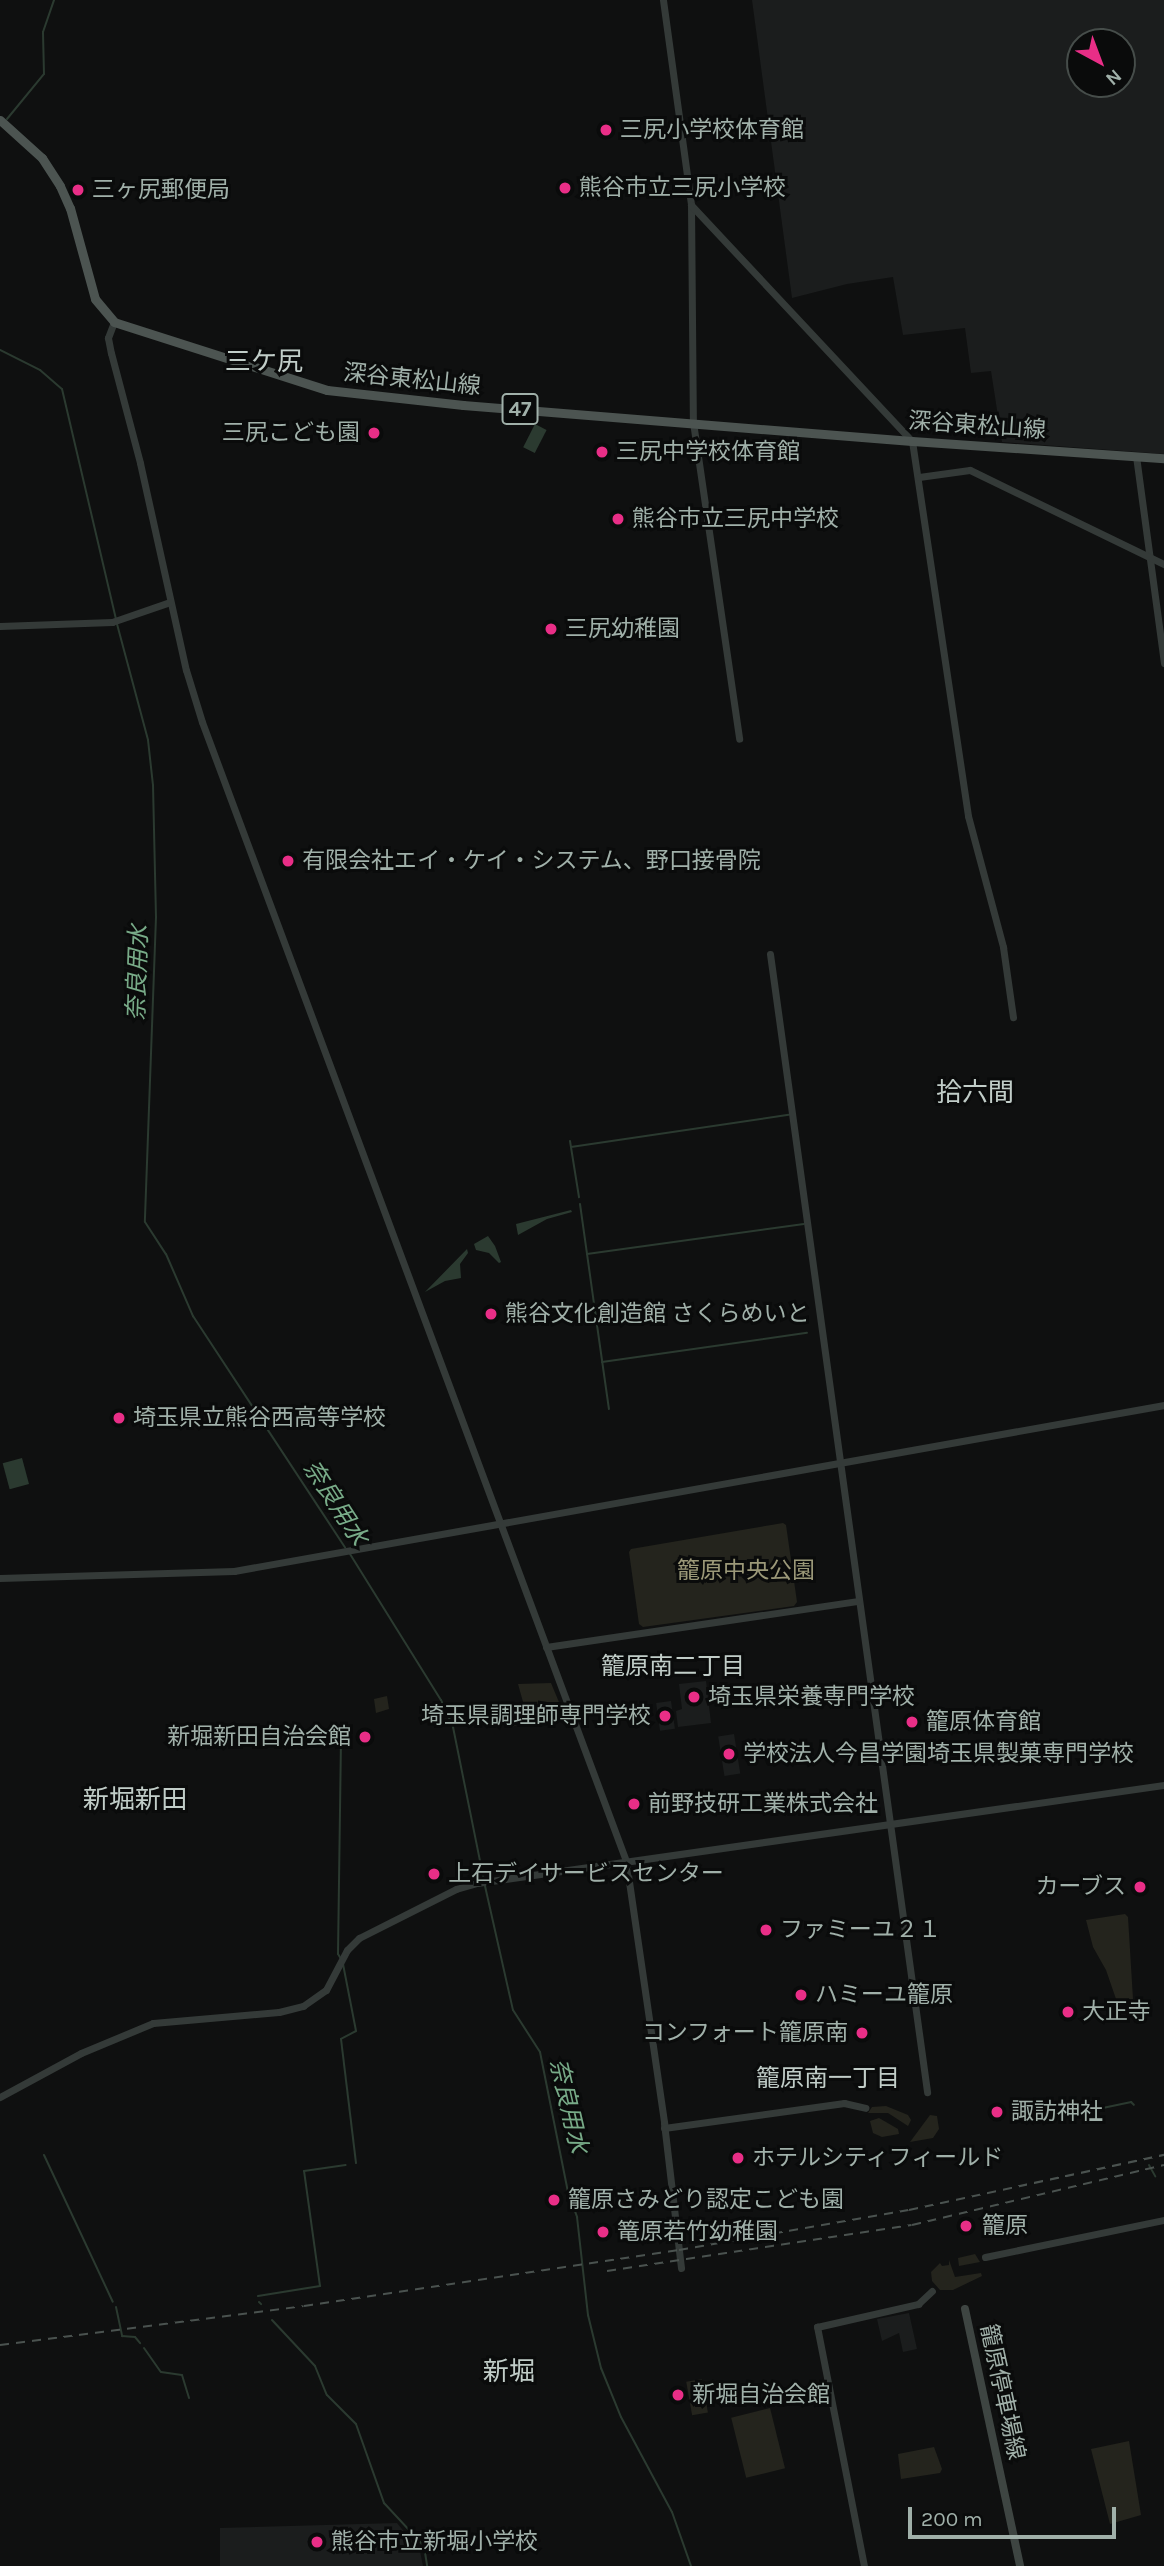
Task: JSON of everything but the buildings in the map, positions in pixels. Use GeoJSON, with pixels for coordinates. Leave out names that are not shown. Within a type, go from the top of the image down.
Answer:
{"type":"FeatureCollection","features":[{"type":"Feature","properties":{"kind":"main road"},"geometry":{"type":"LineString","coordinates":[[3,122],[42,159],[60,186],[70,208],[95,299],[114,322]]}},
{"type":"Feature","properties":{"kind":"main road","name":"深谷東松山線"},"geometry":{"type":"LineString","coordinates":[[114,322],[327,390],[463,405],[1164,458]]}},
{"type":"Feature","properties":{"kind":"main road","name":"籠原停車場線"},"geometry":{"type":"LineString","coordinates":[[965,2309],[1020,2566]]}},
{"type":"Feature","properties":{"kind":"street"},"geometry":{"type":"LineString","coordinates":[[663,0],[691,205],[693,422],[738,739]]}},
{"type":"Feature","properties":{"kind":"street"},"geometry":{"type":"LineString","coordinates":[[691,205],[912,441],[968,816],[1003,950],[1013,1017]]}},
{"type":"Feature","properties":{"kind":"street"},"geometry":{"type":"LineString","coordinates":[[114,322],[108,338],[111,353],[140,463],[170,602],[202,722],[626,1861],[681,2268]]}},
{"type":"Feature","properties":{"kind":"street"},"geometry":{"type":"LineString","coordinates":[[1136,456],[1164,663]]}},
{"type":"Feature","properties":{"kind":"street"},"geometry":{"type":"LineString","coordinates":[[919,477],[970,470],[1164,564]]}},
{"type":"Feature","properties":{"kind":"street"},"geometry":{"type":"LineString","coordinates":[[0,626],[112,622],[170,602]]}},
{"type":"Feature","properties":{"kind":"street"},"geometry":{"type":"LineString","coordinates":[[770,954],[927,2091]]}},
{"type":"Feature","properties":{"kind":"street"},"geometry":{"type":"LineString","coordinates":[[0,1578],[234,1571],[1164,1405]]}},
{"type":"Feature","properties":{"kind":"street"},"geometry":{"type":"LineString","coordinates":[[546,1647],[859,1601]]}},
{"type":"Feature","properties":{"kind":"street"},"geometry":{"type":"LineString","coordinates":[[0,2097],[81,2053],[153,2023],[279,2012],[303,2006],[326,1990],[347,1950],[359,1938],[456,1889],[491,1880],[1164,1785]]}},
{"type":"Feature","properties":{"kind":"street"},"geometry":{"type":"LineString","coordinates":[[664,2128],[844,2102],[865,2108]]}},
{"type":"Feature","properties":{"kind":"street"},"geometry":{"type":"LineString","coordinates":[[985,2257],[1164,2220]]}},
{"type":"Feature","properties":{"kind":"street"},"geometry":{"type":"LineString","coordinates":[[864,2566],[817,2328],[918,2304],[932,2291]]}},
{"type":"Feature","properties":{"kind":"shaded area"},"geometry":{"type":"Polygon","coordinates":[[[752,0],[1164,0],[1164,454],[1002,442],[991,371],[971,373],[965,328],[903,335],[893,277],[847,284],[792,298],[752,0]]]}},
{"type":"Feature","properties":{"kind":"shaded area"},"geometry":{"type":"Polygon","coordinates":[[[535,424],[547,430],[535,453],[523,447],[535,424]]]}},
{"type":"Feature","properties":{"kind":"shaded area"},"geometry":{"type":"Polygon","coordinates":[[[571,1210],[572,1212],[547,1219],[518,1235],[516,1224],[571,1210]]]}},
{"type":"Feature","properties":{"kind":"shaded area"},"geometry":{"type":"Polygon","coordinates":[[[488,1236],[495,1246],[501,1262],[499,1263],[489,1253],[476,1250],[474,1244],[488,1236]]]}},
{"type":"Feature","properties":{"kind":"shaded area"},"geometry":{"type":"Polygon","coordinates":[[[467,1249],[468,1253],[460,1264],[461,1278],[445,1281],[425,1292],[467,1249]]]}},
{"type":"Feature","properties":{"kind":"shaded area"},"geometry":{"type":"Polygon","coordinates":[[[22,1458],[29,1484],[10,1489],[3,1463],[22,1458]]]}},
{"type":"Feature","properties":{"kind":"shaded area","name":"埼玉県栄養専門学校"},"geometry":{"type":"Polygon","coordinates":[[[706,1681],[711,1723],[678,1727],[676,1711],[682,1709],[679,1684],[706,1681]]]}},
{"type":"Feature","properties":{"kind":"shaded area","name":"埼玉県調理師専門学校"},"geometry":{"type":"Polygon","coordinates":[[[671,1701],[675,1729],[660,1731],[656,1703],[671,1701]]]}},
{"type":"Feature","properties":{"kind":"shaded area","name":"学校法人今昌学園埼玉県製菓専門学校"},"geometry":{"type":"Polygon","coordinates":[[[734,1734],[740,1774],[724,1776],[718,1737],[734,1734]]]}},
{"type":"Feature","properties":{"kind":"shaded area"},"geometry":{"type":"Polygon","coordinates":[[[909,2313],[917,2349],[903,2352],[899,2333],[882,2341],[877,2319],[909,2313]]]}},
{"type":"Feature","properties":{"kind":"shaded area","name":"熊谷市立新堀小学校"},"geometry":{"type":"Polygon","coordinates":[[[397,2523],[420,2551],[423,2566],[220,2566],[220,2528],[397,2523]]]}},
{"type":"Feature","properties":{"kind":"green space","name":"籠原中央公園"},"geometry":{"type":"Polygon","coordinates":[[[783,1523],[786,1525],[797,1602],[794,1606],[643,1627],[639,1624],[629,1552],[631,1549],[783,1523]]]}},
{"type":"Feature","properties":{"kind":"green space"},"geometry":{"type":"Polygon","coordinates":[[[551,1683],[561,1707],[512,1727],[511,1713],[525,1709],[518,1684],[551,1683]]]}},
{"type":"Feature","properties":{"kind":"green space"},"geometry":{"type":"Polygon","coordinates":[[[387,1696],[389,1709],[376,1713],[374,1699],[387,1696]]]}},
{"type":"Feature","properties":{"kind":"green space"},"geometry":{"type":"Polygon","coordinates":[[[1125,1914],[1128,1917],[1133,1999],[1116,1999],[1106,1970],[1093,1947],[1086,1920],[1125,1914]]]}},
{"type":"Feature","properties":{"kind":"green space"},"geometry":{"type":"Polygon","coordinates":[[[886,2106],[908,2115],[911,2120],[908,2126],[888,2113],[868,2113],[872,2107],[886,2106]]]}},
{"type":"Feature","properties":{"kind":"green space"},"geometry":{"type":"Polygon","coordinates":[[[930,2115],[937,2116],[939,2129],[933,2138],[910,2142],[930,2115]]]}},
{"type":"Feature","properties":{"kind":"green space"},"geometry":{"type":"Polygon","coordinates":[[[879,2118],[898,2129],[899,2134],[882,2137],[873,2133],[870,2121],[879,2118]]]}},
{"type":"Feature","properties":{"kind":"green space"},"geometry":{"type":"Polygon","coordinates":[[[975,2254],[980,2262],[959,2266],[958,2258],[975,2254]]]}},
{"type":"Feature","properties":{"kind":"green space"},"geometry":{"type":"Polygon","coordinates":[[[949,2260],[955,2277],[981,2273],[982,2276],[953,2290],[940,2290],[932,2281],[931,2272],[940,2263],[942,2266],[949,2265],[949,2260]]]}},
{"type":"Feature","properties":{"kind":"green space"},"geometry":{"type":"Polygon","coordinates":[[[702,2379],[708,2412],[692,2415],[686,2382],[702,2379]]]}},
{"type":"Feature","properties":{"kind":"green space"},"geometry":{"type":"Polygon","coordinates":[[[770,2408],[785,2468],[746,2478],[731,2418],[770,2408]]]}},
{"type":"Feature","properties":{"kind":"green space"},"geometry":{"type":"Polygon","coordinates":[[[1129,2441],[1141,2515],[1110,2524],[1091,2449],[1129,2441]]]}},
{"type":"Feature","properties":{"kind":"green space"},"geometry":{"type":"Polygon","coordinates":[[[934,2447],[942,2469],[940,2473],[901,2479],[898,2454],[934,2447]]]}},
{"type":"Feature","properties":{"kind":"waterway","name":"奈良用水"},"geometry":{"type":"LineString","coordinates":[[7,119],[44,74],[43,32],[54,0]]}},
{"type":"Feature","properties":{"kind":"waterway","name":"奈良用水"},"geometry":{"type":"LineString","coordinates":[[0,350],[40,370],[62,389],[116,619]]}},
{"type":"Feature","properties":{"kind":"waterway","name":"奈良用水"},"geometry":{"type":"LineString","coordinates":[[117,624],[148,740],[153,785],[156,917],[145,1222],[166,1254],[193,1316],[345,1547]]}},
{"type":"Feature","properties":{"kind":"waterway"},"geometry":{"type":"LineString","coordinates":[[571,1147],[789,1115]]}},
{"type":"Feature","properties":{"kind":"waterway"},"geometry":{"type":"LineString","coordinates":[[570,1141],[579,1197]]}},
{"type":"Feature","properties":{"kind":"waterway"},"geometry":{"type":"LineString","coordinates":[[580,1204],[594,1304]]}},
{"type":"Feature","properties":{"kind":"waterway"},"geometry":{"type":"LineString","coordinates":[[587,1254],[804,1224]]}},
{"type":"Feature","properties":{"kind":"waterway"},"geometry":{"type":"LineString","coordinates":[[595,1311],[609,1409]]}},
{"type":"Feature","properties":{"kind":"waterway"},"geometry":{"type":"LineString","coordinates":[[602,1362],[807,1333]]}},
{"type":"Feature","properties":{"kind":"waterway","name":"奈良用水"},"geometry":{"type":"LineString","coordinates":[[350,1554],[441,1700],[453,1727],[484,1881]]}},
{"type":"Feature","properties":{"kind":"waterway"},"geometry":{"type":"LineString","coordinates":[[341,1729],[338,1954],[341,1959]]}},
{"type":"Feature","properties":{"kind":"waterway","name":"奈良用水"},"geometry":{"type":"LineString","coordinates":[[485,1886],[513,2010],[540,2052],[568,2192],[577,2217],[588,2315],[601,2368],[621,2417],[672,2512],[691,2566]]}},
{"type":"Feature","properties":{"kind":"waterway"},"geometry":{"type":"LineString","coordinates":[[343,1964],[356,2031],[341,2039],[356,2163]]}},
{"type":"Feature","properties":{"kind":"waterway"},"geometry":{"type":"LineString","coordinates":[[1055,2118],[1131,2102],[1134,2105]]}},
{"type":"Feature","properties":{"kind":"waterway"},"geometry":{"type":"LineString","coordinates":[[44,2155],[113,2302]]}},
{"type":"Feature","properties":{"kind":"waterway"},"geometry":{"type":"LineString","coordinates":[[258,2296],[320,2286],[304,2171],[346,2165]]}},
{"type":"Feature","properties":{"kind":"waterway"},"geometry":{"type":"LineString","coordinates":[[1149,2165],[1155,2176]]}},
{"type":"Feature","properties":{"kind":"waterway"},"geometry":{"type":"LineString","coordinates":[[116,2307],[122,2336],[135,2337],[140,2343]]}},
{"type":"Feature","properties":{"kind":"waterway"},"geometry":{"type":"LineString","coordinates":[[272,2320],[315,2366],[327,2395],[356,2424],[384,2503],[424,2546],[427,2566]]}},
{"type":"Feature","properties":{"kind":"waterway"},"geometry":{"type":"LineString","coordinates":[[144,2348],[161,2372],[182,2375],[189,2398]]}},
{"type":"Feature","properties":{"kind":"railway"},"geometry":{"type":"LineString","coordinates":[[0,2345],[304,2306],[679,2250],[909,2210],[1164,2155]]}},
{"type":"Feature","properties":{"kind":"railway"},"geometry":{"type":"LineString","coordinates":[[607,2271],[912,2225],[1164,2165]]}},
{"type":"Feature","properties":{"kind":"place","name":"三尻小学校体育館"},"geometry":{"type":"Point","coordinates":[606,130]}},
{"type":"Feature","properties":{"kind":"place","name":"熊谷市立三尻小学校"},"geometry":{"type":"Point","coordinates":[565,188]}},
{"type":"Feature","properties":{"kind":"place","name":"三ヶ尻郵便局"},"geometry":{"type":"Point","coordinates":[78,190]}},
{"type":"Feature","properties":{"kind":"place","name":"三尻こども園"},"geometry":{"type":"Point","coordinates":[374,433]}},
{"type":"Feature","properties":{"kind":"place","name":"三尻中学校体育館"},"geometry":{"type":"Point","coordinates":[602,452]}},
{"type":"Feature","properties":{"kind":"place","name":"熊谷市立三尻中学校"},"geometry":{"type":"Point","coordinates":[618,519]}},
{"type":"Feature","properties":{"kind":"place","name":"三尻幼稚園"},"geometry":{"type":"Point","coordinates":[551,629]}},
{"type":"Feature","properties":{"kind":"place","name":"有限会社エイ・ケイ・システム、野口接骨院"},"geometry":{"type":"Point","coordinates":[288,861]}},
{"type":"Feature","properties":{"kind":"place","name":"熊谷文化創造館 さくらめいと"},"geometry":{"type":"Point","coordinates":[491,1314]}},
{"type":"Feature","properties":{"kind":"place","name":"埼玉県立熊谷西高等学校"},"geometry":{"type":"Point","coordinates":[119,1418]}},
{"type":"Feature","properties":{"kind":"place","name":"埼玉県栄養専門学校"},"geometry":{"type":"Point","coordinates":[694,1697]}},
{"type":"Feature","properties":{"kind":"place","name":"埼玉県調理師専門学校"},"geometry":{"type":"Point","coordinates":[665,1716]}},
{"type":"Feature","properties":{"kind":"place","name":"籠原体育館"},"geometry":{"type":"Point","coordinates":[912,1722]}},
{"type":"Feature","properties":{"kind":"place","name":"新堀新田自治会館"},"geometry":{"type":"Point","coordinates":[365,1737]}},
{"type":"Feature","properties":{"kind":"place","name":"学校法人今昌学園埼玉県製菓専門学校"},"geometry":{"type":"Point","coordinates":[729,1754]}},
{"type":"Feature","properties":{"kind":"place","name":"前野技研工業株式会社"},"geometry":{"type":"Point","coordinates":[634,1804]}},
{"type":"Feature","properties":{"kind":"place","name":"上石デイサービスセンター"},"geometry":{"type":"Point","coordinates":[434,1874]}},
{"type":"Feature","properties":{"kind":"place","name":"カーブス"},"geometry":{"type":"Point","coordinates":[1140,1887]}},
{"type":"Feature","properties":{"kind":"place","name":"ファミーユ２１"},"geometry":{"type":"Point","coordinates":[766,1930]}},
{"type":"Feature","properties":{"kind":"place","name":"ハミーユ籠原"},"geometry":{"type":"Point","coordinates":[801,1995]}},
{"type":"Feature","properties":{"kind":"place","name":"大正寺"},"geometry":{"type":"Point","coordinates":[1068,2012]}},
{"type":"Feature","properties":{"kind":"place","name":"コンフォート籠原南"},"geometry":{"type":"Point","coordinates":[862,2033]}},
{"type":"Feature","properties":{"kind":"place","name":"諏訪神社"},"geometry":{"type":"Point","coordinates":[997,2112]}},
{"type":"Feature","properties":{"kind":"place","name":"ホテルシティフィールド"},"geometry":{"type":"Point","coordinates":[738,2158]}},
{"type":"Feature","properties":{"kind":"place","name":"籠原さみどり認定こども園"},"geometry":{"type":"Point","coordinates":[554,2200]}},
{"type":"Feature","properties":{"kind":"place","name":"籠原"},"geometry":{"type":"Point","coordinates":[966,2226]}},
{"type":"Feature","properties":{"kind":"place","name":"篭原若竹幼稚園"},"geometry":{"type":"Point","coordinates":[603,2232]}},
{"type":"Feature","properties":{"kind":"place","name":"新堀自治会館"},"geometry":{"type":"Point","coordinates":[678,2395]}},
{"type":"Feature","properties":{"kind":"place","name":"熊谷市立新堀小学校"},"geometry":{"type":"Point","coordinates":[317,2542]}},
{"type":"Feature","properties":{"kind":"district","name":"三ケ尻"},"geometry":{"type":"Point","coordinates":[264,362]}},
{"type":"Feature","properties":{"kind":"district","name":"拾六間"},"geometry":{"type":"Point","coordinates":[975,1093]}},
{"type":"Feature","properties":{"kind":"district","name":"籠原南二丁目"},"geometry":{"type":"Point","coordinates":[673,1667]}},
{"type":"Feature","properties":{"kind":"district","name":"新堀新田"},"geometry":{"type":"Point","coordinates":[135,1800]}},
{"type":"Feature","properties":{"kind":"district","name":"籠原南一丁目"},"geometry":{"type":"Point","coordinates":[828,2079]}},
{"type":"Feature","properties":{"kind":"district","name":"新堀"},"geometry":{"type":"Point","coordinates":[509,2372]}}]}
